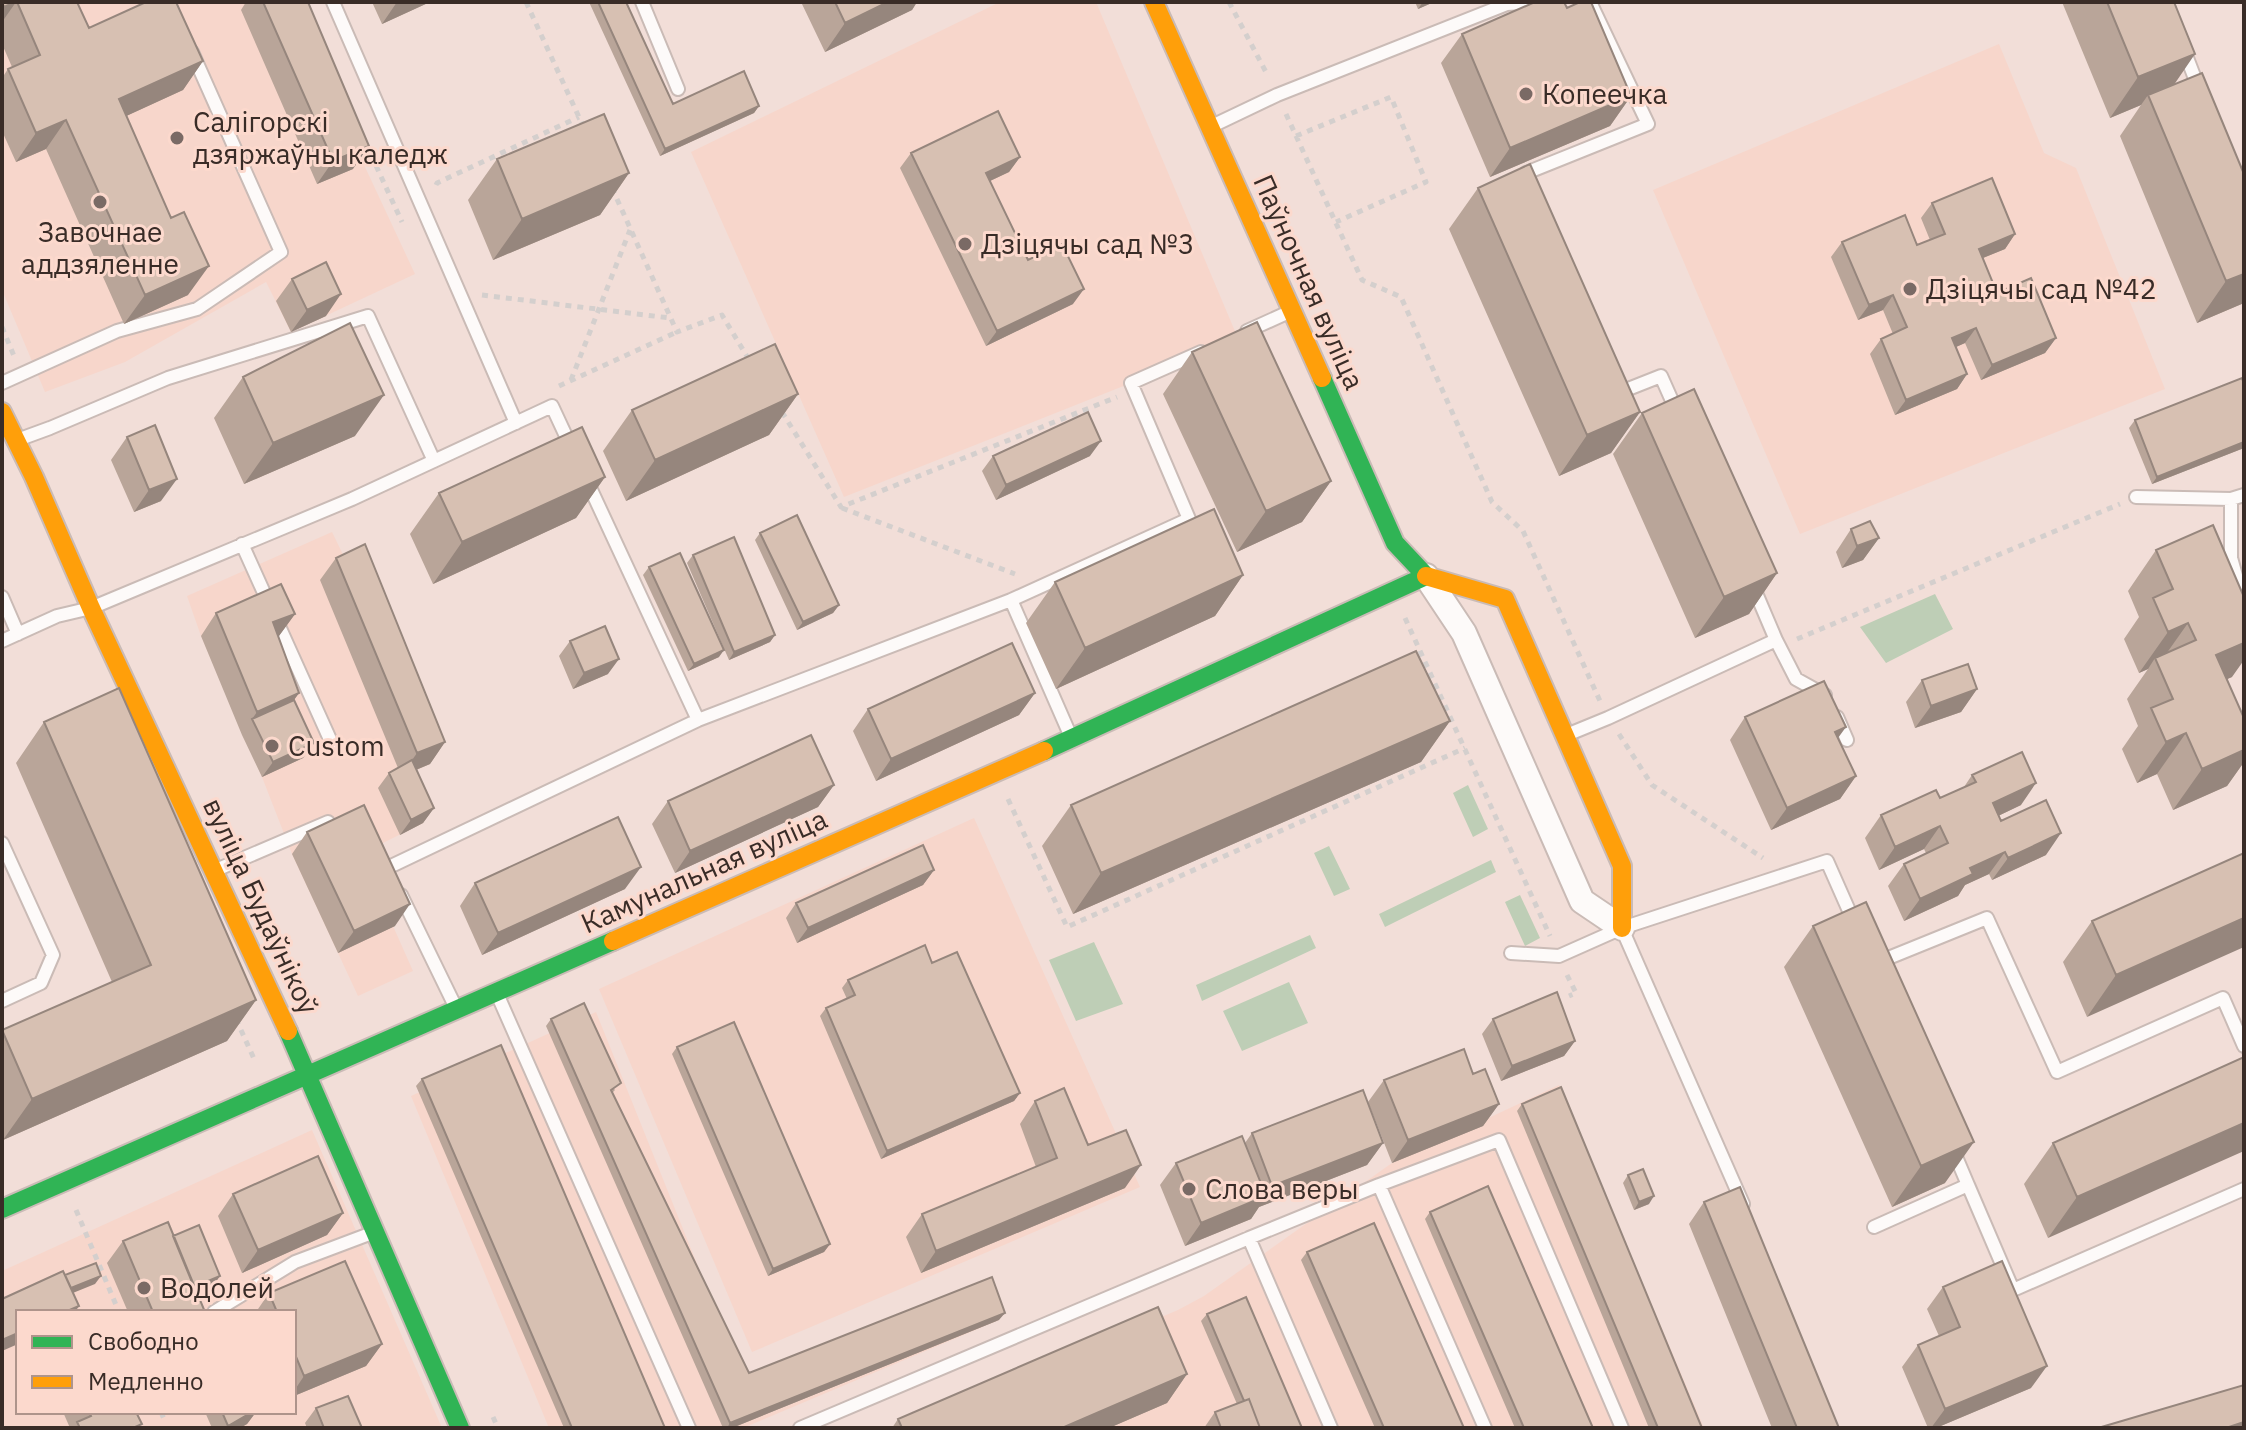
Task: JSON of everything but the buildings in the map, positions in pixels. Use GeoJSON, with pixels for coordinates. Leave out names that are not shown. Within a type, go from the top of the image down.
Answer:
{"type":"FeatureCollection","features":[{"type":"Feature","properties":{"kind":"street","name":"Паўночная вуліца"},"geometry":{"type":"LineString","coordinates":[[1154,2],[1395,543],[1426,576]]}},
{"type":"Feature","properties":{"kind":"street","name":"вуліца Будаўнікоў"},"geometry":{"type":"LineString","coordinates":[[2,412],[9,443],[91,608],[308,1075],[460,1428]]}},
{"type":"Feature","properties":{"kind":"street"},"geometry":{"type":"LineString","coordinates":[[1426,576],[1505,599],[1622,866],[1622,928]]}},
{"type":"Feature","properties":{"kind":"street"},"geometry":{"type":"LineString","coordinates":[[1426,576],[1464,633],[1582,901],[1622,928]]}},
{"type":"Feature","properties":{"kind":"street","name":"Камунальная вуліца"},"geometry":{"type":"LineString","coordinates":[[2,1209],[1072,738],[1426,576]]}},
{"type":"Feature","properties":{"kind":"lane"},"geometry":{"type":"LineString","coordinates":[[333,2],[516,423]]}},
{"type":"Feature","properties":{"kind":"lane"},"geometry":{"type":"LineString","coordinates":[[642,2],[678,89]]}},
{"type":"Feature","properties":{"kind":"lane"},"geometry":{"type":"LineString","coordinates":[[1210,127],[1277,95],[1506,3],[1540,2]]}},
{"type":"Feature","properties":{"kind":"lane"},"geometry":{"type":"LineString","coordinates":[[1532,188],[1526,173],[1648,124],[1590,2]]}},
{"type":"Feature","properties":{"kind":"lane"},"geometry":{"type":"LineString","coordinates":[[2177,31],[2205,104]]}},
{"type":"Feature","properties":{"kind":"lane"},"geometry":{"type":"LineString","coordinates":[[2,383],[117,331],[197,309],[281,252],[189,44]]}},
{"type":"Feature","properties":{"kind":"lane"},"geometry":{"type":"LineString","coordinates":[[1237,336],[1292,311]]}},
{"type":"Feature","properties":{"kind":"lane"},"geometry":{"type":"LineString","coordinates":[[9,443],[168,378],[368,316],[434,461]]}},
{"type":"Feature","properties":{"kind":"lane"},"geometry":{"type":"LineString","coordinates":[[457,1011],[385,862],[698,720],[1011,600],[1189,519],[1131,383],[1210,347]]}},
{"type":"Feature","properties":{"kind":"lane"},"geometry":{"type":"LineString","coordinates":[[1612,379],[1618,393],[1661,376],[1684,426]]}},
{"type":"Feature","properties":{"kind":"lane"},"geometry":{"type":"LineString","coordinates":[[2,641],[57,616],[91,608],[352,499],[552,406],[698,720]]}},
{"type":"Feature","properties":{"kind":"lane"},"geometry":{"type":"LineString","coordinates":[[2136,497],[2238,497],[2231,558],[2244,604]]}},
{"type":"Feature","properties":{"kind":"lane"},"geometry":{"type":"LineString","coordinates":[[242,544],[333,746]]}},
{"type":"Feature","properties":{"kind":"lane"},"geometry":{"type":"LineString","coordinates":[[1745,569],[1796,679],[1828,696],[1847,740]]}},
{"type":"Feature","properties":{"kind":"lane"},"geometry":{"type":"LineString","coordinates":[[2,597],[18,634]]}},
{"type":"Feature","properties":{"kind":"lane"},"geometry":{"type":"LineString","coordinates":[[1011,600],[1072,738]]}},
{"type":"Feature","properties":{"kind":"lane"},"geometry":{"type":"LineString","coordinates":[[1566,735],[1778,643]]}},
{"type":"Feature","properties":{"kind":"lane"},"geometry":{"type":"LineString","coordinates":[[214,870],[334,820]]}},
{"type":"Feature","properties":{"kind":"lane"},"geometry":{"type":"LineString","coordinates":[[2,843],[53,955],[41,983],[2,1001]]}},
{"type":"Feature","properties":{"kind":"lane"},"geometry":{"type":"LineString","coordinates":[[1511,953],[1559,956],[1622,928],[1827,861],[1861,938]]}},
{"type":"Feature","properties":{"kind":"lane"},"geometry":{"type":"LineString","coordinates":[[1873,964],[1987,918],[2057,1072],[2223,998],[2244,1046]]}},
{"type":"Feature","properties":{"kind":"lane"},"geometry":{"type":"LineString","coordinates":[[1622,928],[1748,1216]]}},
{"type":"Feature","properties":{"kind":"lane"},"geometry":{"type":"LineString","coordinates":[[1867,951],[1879,978]]}},
{"type":"Feature","properties":{"kind":"lane"},"geometry":{"type":"LineString","coordinates":[[497,993],[689,1428]]}},
{"type":"Feature","properties":{"kind":"lane"},"geometry":{"type":"LineString","coordinates":[[800,1428],[1249,1238],[1499,1140],[1622,1428]]}},
{"type":"Feature","properties":{"kind":"lane"},"geometry":{"type":"LineString","coordinates":[[1951,1144],[2013,1290],[2244,1189]]}},
{"type":"Feature","properties":{"kind":"lane"},"geometry":{"type":"LineString","coordinates":[[1379,1185],[1485,1428]]}},
{"type":"Feature","properties":{"kind":"lane"},"geometry":{"type":"LineString","coordinates":[[1874,1227],[1968,1185]]}},
{"type":"Feature","properties":{"kind":"lane"},"geometry":{"type":"LineString","coordinates":[[217,1310],[295,1262],[375,1232]]}},
{"type":"Feature","properties":{"kind":"lane"},"geometry":{"type":"LineString","coordinates":[[1249,1238],[1331,1428]]}},
{"type":"Feature","properties":{"kind":"path"},"geometry":{"type":"LineString","coordinates":[[526,2],[585,131]]}},
{"type":"Feature","properties":{"kind":"path"},"geometry":{"type":"LineString","coordinates":[[1229,2],[1277,95],[1362,280],[1401,297],[1492,502],[1523,531],[1608,718],[1652,785],[1788,874]]}},
{"type":"Feature","properties":{"kind":"path"},"geometry":{"type":"LineString","coordinates":[[1296,136],[1391,97],[1426,182],[1336,222]]}},
{"type":"Feature","properties":{"kind":"path"},"geometry":{"type":"LineString","coordinates":[[435,192],[437,183],[579,117]]}},
{"type":"Feature","properties":{"kind":"path"},"geometry":{"type":"LineString","coordinates":[[359,131],[406,231]]}},
{"type":"Feature","properties":{"kind":"path"},"geometry":{"type":"LineString","coordinates":[[611,187],[677,332]]}},
{"type":"Feature","properties":{"kind":"path"},"geometry":{"type":"LineString","coordinates":[[571,380],[630,229]]}},
{"type":"Feature","properties":{"kind":"path"},"geometry":{"type":"LineString","coordinates":[[483,308],[477,294],[671,319]]}},
{"type":"Feature","properties":{"kind":"path"},"geometry":{"type":"LineString","coordinates":[[546,392],[677,332],[722,315],[753,366]]}},
{"type":"Feature","properties":{"kind":"path"},"geometry":{"type":"LineString","coordinates":[[841,507],[1134,390]]}},
{"type":"Feature","properties":{"kind":"path"},"geometry":{"type":"LineString","coordinates":[[777,405],[841,507],[1043,585]]}},
{"type":"Feature","properties":{"kind":"path"},"geometry":{"type":"LineString","coordinates":[[1778,643],[2136,497]]}},
{"type":"Feature","properties":{"kind":"path"},"geometry":{"type":"LineString","coordinates":[[1004,791],[1067,927],[1465,748]]}},
{"type":"Feature","properties":{"kind":"path"},"geometry":{"type":"LineString","coordinates":[[1569,996],[1576,993]]}},
{"type":"Feature","properties":{"kind":"path"},"geometry":{"type":"LineString","coordinates":[[76,1209],[118,1310]]}},
{"type":"Feature","properties":{"kind":"shaded area","name":"Салігорскі дзяржаўны каледж"},"geometry":{"type":"Polygon","coordinates":[[[2,2],[288,2],[415,274],[291,332],[266,282],[125,362],[45,392],[2,290],[2,2]]]}},
{"type":"Feature","properties":{"kind":"shaded area","name":"Дзіцячы сад №3"},"geometry":{"type":"Polygon","coordinates":[[[1000,2],[1096,2],[1237,336],[1131,383],[844,497],[691,152],[1000,2]]]}},
{"type":"Feature","properties":{"kind":"shaded area","name":"Дзіцячы сад №42"},"geometry":{"type":"Polygon","coordinates":[[[1999,44],[2044,153],[2076,168],[2165,389],[1800,534],[1653,190],[1999,44]]]}},
{"type":"Feature","properties":{"kind":"shaded area"},"geometry":{"type":"Polygon","coordinates":[[[332,532],[430,764],[401,776],[423,823],[361,854],[413,971],[358,996],[292,854],[187,596],[332,532]]]}},
{"type":"Feature","properties":{"kind":"shaded area"},"geometry":{"type":"Polygon","coordinates":[[[974,818],[1140,1187],[752,1352],[599,989],[974,818]]]}},
{"type":"Feature","properties":{"kind":"shaded area"},"geometry":{"type":"Polygon","coordinates":[[[596,1012],[744,1381],[986,1285],[999,1320],[743,1428],[549,1428],[411,1096],[596,1012]]]}},
{"type":"Feature","properties":{"kind":"shaded area"},"geometry":{"type":"Polygon","coordinates":[[[1559,1085],[1704,1428],[897,1428],[1178,1310],[1204,1296],[1392,1163],[1559,1085]]]}},
{"type":"Feature","properties":{"kind":"shaded area"},"geometry":{"type":"Polygon","coordinates":[[[312,1130],[442,1428],[2,1428],[2,1271],[312,1130]]]}},
{"type":"Feature","properties":{"kind":"green space"},"geometry":{"type":"Polygon","coordinates":[[[1935,594],[1953,629],[1886,663],[1860,627],[1935,594]]]}},
{"type":"Feature","properties":{"kind":"green space"},"geometry":{"type":"Polygon","coordinates":[[[1468,785],[1488,829],[1473,837],[1453,793],[1468,785]]]}},
{"type":"Feature","properties":{"kind":"green space"},"geometry":{"type":"Polygon","coordinates":[[[1329,846],[1350,889],[1334,896],[1314,853],[1329,846]]]}},
{"type":"Feature","properties":{"kind":"green space"},"geometry":{"type":"Polygon","coordinates":[[[1491,860],[1496,872],[1385,927],[1379,914],[1491,860]]]}},
{"type":"Feature","properties":{"kind":"green space"},"geometry":{"type":"Polygon","coordinates":[[[1520,895],[1540,938],[1525,946],[1505,902],[1520,895]]]}},
{"type":"Feature","properties":{"kind":"green space"},"geometry":{"type":"Polygon","coordinates":[[[1310,935],[1316,948],[1202,1001],[1196,985],[1310,935]]]}},
{"type":"Feature","properties":{"kind":"green space"},"geometry":{"type":"Polygon","coordinates":[[[1094,942],[1123,1004],[1076,1021],[1049,960],[1094,942]]]}},
{"type":"Feature","properties":{"kind":"green space"},"geometry":{"type":"Polygon","coordinates":[[[1289,982],[1308,1023],[1242,1051],[1223,1011],[1289,982]]]}},
{"type":"Feature","properties":{"kind":"traffic: fast"},"geometry":{"type":"LineString","coordinates":[[1322,378],[1395,543],[1426,576]]}},
{"type":"Feature","properties":{"kind":"traffic: fast"},"geometry":{"type":"LineString","coordinates":[[1044,751],[1426,576]]}},
{"type":"Feature","properties":{"kind":"traffic: fast"},"geometry":{"type":"LineString","coordinates":[[2,1209],[613,941]]}},
{"type":"Feature","properties":{"kind":"traffic: fast"},"geometry":{"type":"LineString","coordinates":[[288,1031],[460,1428]]}},
{"type":"Feature","properties":{"kind":"traffic: slow"},"geometry":{"type":"LineString","coordinates":[[1154,2],[1322,378]]}},
{"type":"Feature","properties":{"kind":"traffic: slow"},"geometry":{"type":"LineString","coordinates":[[2,412],[288,1031]]}},
{"type":"Feature","properties":{"kind":"traffic: slow"},"geometry":{"type":"LineString","coordinates":[[1426,576],[1505,599],[1622,866],[1622,928]]}},
{"type":"Feature","properties":{"kind":"traffic: slow"},"geometry":{"type":"LineString","coordinates":[[613,941],[1044,751]]}},
{"type":"Feature","properties":{"kind":"place","name":"Копеечка"},"geometry":{"type":"Point","coordinates":[1526,94]}},
{"type":"Feature","properties":{"kind":"place","name":"Салігорскі дзяржаўны каледж"},"geometry":{"type":"Point","coordinates":[177,138]}},
{"type":"Feature","properties":{"kind":"place","name":"Завочнае аддзяленне"},"geometry":{"type":"Point","coordinates":[100,202]}},
{"type":"Feature","properties":{"kind":"place","name":"Дзіцячы сад №3"},"geometry":{"type":"Point","coordinates":[965,244]}},
{"type":"Feature","properties":{"kind":"place","name":"Дзіцячы сад №42"},"geometry":{"type":"Point","coordinates":[1910,289]}},
{"type":"Feature","properties":{"kind":"place","name":"Custom"},"geometry":{"type":"Point","coordinates":[272,746]}},
{"type":"Feature","properties":{"kind":"place","name":"Слова веры"},"geometry":{"type":"Point","coordinates":[1189,1189]}},
{"type":"Feature","properties":{"kind":"place","name":"Водолей"},"geometry":{"type":"Point","coordinates":[144,1288]}}]}
